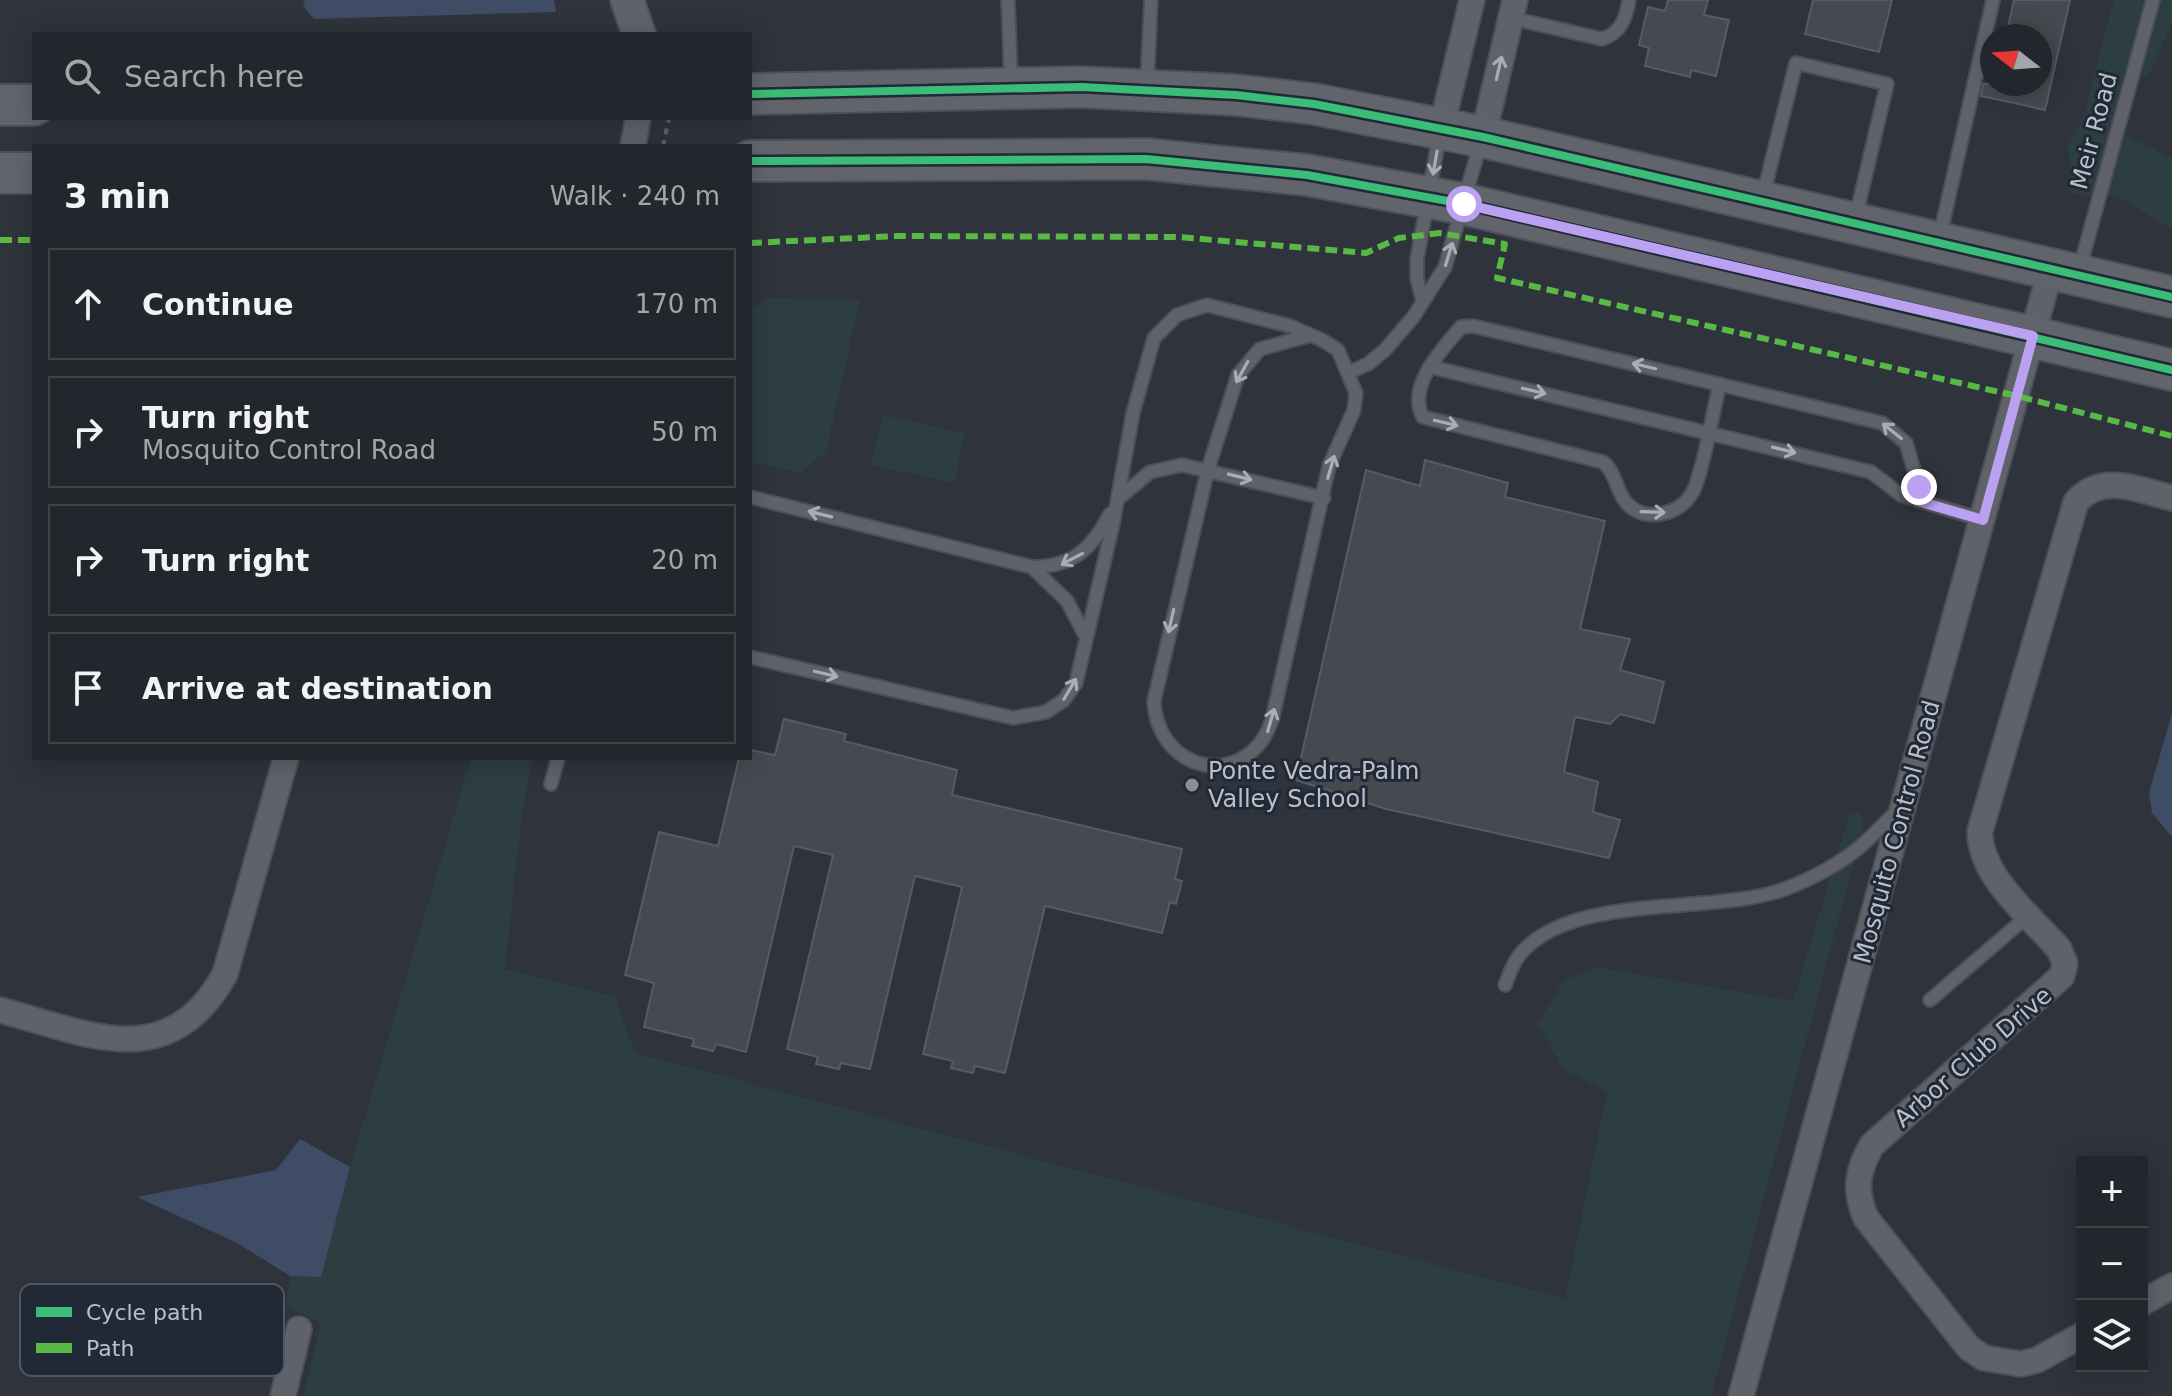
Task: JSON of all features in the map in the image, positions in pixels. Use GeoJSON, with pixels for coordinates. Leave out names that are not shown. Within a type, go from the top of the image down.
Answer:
{"type":"FeatureCollection","features":[{"type":"Feature","properties":{"kind":"main road"},"geometry":{"type":"LineString","coordinates":[[752,94],[1147,89],[1314,104],[1483,137],[2172,297]]}},
{"type":"Feature","properties":{"kind":"main road"},"geometry":{"type":"LineString","coordinates":[[0,105],[32,105]]}},
{"type":"Feature","properties":{"kind":"main road"},"geometry":{"type":"LineString","coordinates":[[752,161],[1146,159],[1293,173],[1446,200],[2172,370]]}},
{"type":"Feature","properties":{"kind":"main road"},"geometry":{"type":"LineString","coordinates":[[0,173],[32,173]]}},
{"type":"Feature","properties":{"kind":"street"},"geometry":{"type":"LineString","coordinates":[[627,0],[638,32]]}},
{"type":"Feature","properties":{"kind":"street"},"geometry":{"type":"LineString","coordinates":[[1441,129],[1472,0]]}},
{"type":"Feature","properties":{"kind":"street"},"geometry":{"type":"LineString","coordinates":[[1483,137],[1513,9]]}},
{"type":"Feature","properties":{"kind":"street"},"geometry":{"type":"LineString","coordinates":[[633,144],[638,120]]}},
{"type":"Feature","properties":{"kind":"street","name":"Mosquito Control Road"},"geometry":{"type":"LineString","coordinates":[[1741,1396],[2033,336],[2064,271]]}},
{"type":"Feature","properties":{"kind":"street","name":"Arbor Club Drive"},"geometry":{"type":"LineString","coordinates":[[2076,1338],[2037,1360],[2021,1364],[1984,1358],[1969,1348],[1866,1218],[1858,1201],[1857,1183],[1862,1161],[1872,1145],[2062,976],[2065,963],[2059,949],[1985,859],[1980,831],[2076,502],[2093,486],[2110,484],[2172,498]]}},
{"type":"Feature","properties":{"kind":"street"},"geometry":{"type":"LineString","coordinates":[[0,1010],[119,1041],[156,1037],[194,1016],[212,997],[225,974],[285,760]]}},
{"type":"Feature","properties":{"kind":"street"},"geometry":{"type":"LineString","coordinates":[[2147,1300],[2172,1286]]}},
{"type":"Feature","properties":{"kind":"street"},"geometry":{"type":"LineString","coordinates":[[283,1396],[299,1329]]}},
{"type":"Feature","properties":{"kind":"lane"},"geometry":{"type":"LineString","coordinates":[[1008,0],[1012,89]]}},
{"type":"Feature","properties":{"kind":"lane"},"geometry":{"type":"LineString","coordinates":[[1147,89],[1151,0]]}},
{"type":"Feature","properties":{"kind":"lane"},"geometry":{"type":"LineString","coordinates":[[1513,9],[1602,39],[1615,33],[1623,22],[1629,0]]}},
{"type":"Feature","properties":{"kind":"lane"},"geometry":{"type":"LineString","coordinates":[[1938,243],[1993,0]]}},
{"type":"Feature","properties":{"kind":"lane","name":"Meir Road"},"geometry":{"type":"LineString","coordinates":[[2064,271],[2153,0]]}},
{"type":"Feature","properties":{"kind":"lane"},"geometry":{"type":"LineString","coordinates":[[1762,202],[1796,63],[1887,84],[1854,223]]}},
{"type":"Feature","properties":{"kind":"lane"},"geometry":{"type":"LineString","coordinates":[[1350,372],[1368,364],[1385,350],[1414,316],[1422,298],[1445,267],[1446,200],[1441,129]]}},
{"type":"Feature","properties":{"kind":"lane"},"geometry":{"type":"LineString","coordinates":[[1422,298],[1417,279],[1417,259],[1446,200],[1483,137]]}},
{"type":"Feature","properties":{"kind":"lane"},"geometry":{"type":"LineString","coordinates":[[752,657],[1026,718],[1046,712],[1064,700],[1076,683],[1118,499],[1133,413],[1154,338],[1168,321],[1197,307],[1218,306],[1290,326],[1338,350],[1350,372],[1356,393],[1354,410],[1329,466],[1267,734],[1259,746],[1233,763],[1202,765],[1176,753],[1166,743],[1155,718],[1154,701],[1208,469],[1238,375],[1246,362],[1272,343],[1307,336]]}},
{"type":"Feature","properties":{"kind":"lane"},"geometry":{"type":"LineString","coordinates":[[1720,384],[1694,490],[1678,507],[1648,514],[1628,505],[1611,469],[1603,462],[1423,417],[1418,408],[1421,387],[1431,367],[1461,327],[1473,326],[1720,384],[1892,428],[1906,443],[1919,487],[1918,501]]}},
{"type":"Feature","properties":{"kind":"lane"},"geometry":{"type":"LineString","coordinates":[[1431,367],[1871,472],[1901,495],[1983,520]]}},
{"type":"Feature","properties":{"kind":"lane"},"geometry":{"type":"LineString","coordinates":[[752,497],[1032,567],[1059,565],[1087,550],[1100,534],[1118,499],[1150,472],[1182,465],[1324,498]]}},
{"type":"Feature","properties":{"kind":"lane"},"geometry":{"type":"LineString","coordinates":[[1032,567],[1067,601],[1086,637]]}},
{"type":"Feature","properties":{"kind":"lane"},"geometry":{"type":"LineString","coordinates":[[551,784],[557,760]]}},
{"type":"Feature","properties":{"kind":"lane"},"geometry":{"type":"LineString","coordinates":[[1505,985],[1524,951],[1559,928],[1591,916],[1733,901],[1784,889],[1859,848],[1904,806]]}},
{"type":"Feature","properties":{"kind":"lane"},"geometry":{"type":"LineString","coordinates":[[1930,1000],[2029,915]]}},
{"type":"Feature","properties":{"kind":"path"},"geometry":{"type":"LineString","coordinates":[[663,144],[669,120]]}},
{"type":"Feature","properties":{"kind":"shaded area"},"geometry":{"type":"Polygon","coordinates":[[[2114,0],[2172,0],[2172,24],[2148,77],[2125,70],[2109,128],[2172,158],[2172,229],[2117,196],[2072,195],[2068,146],[2083,117],[2114,0]]]}},
{"type":"Feature","properties":{"kind":"shaded area"},"geometry":{"type":"Polygon","coordinates":[[[772,298],[860,301],[826,451],[801,473],[752,462],[752,307],[772,298]]]}},
{"type":"Feature","properties":{"kind":"shaded area"},"geometry":{"type":"Polygon","coordinates":[[[883,415],[965,433],[954,483],[871,465],[883,415]]]}},
{"type":"Feature","properties":{"kind":"shaded area"},"geometry":{"type":"Polygon","coordinates":[[[470,760],[533,760],[522,812],[505,969],[615,997],[635,1053],[1565,1299],[1607,1092],[1561,1067],[1538,1024],[1563,981],[1595,967],[1793,1001],[1849,815],[1860,811],[1864,824],[1711,1396],[303,1396],[321,1323],[286,1306],[290,1276],[321,1277],[350,1167],[470,760]]]}},
{"type":"Feature","properties":{"kind":"water"},"geometry":{"type":"Polygon","coordinates":[[[305,0],[554,0],[556,12],[314,19],[303,6],[305,0]]]}},
{"type":"Feature","properties":{"kind":"water"},"geometry":{"type":"Polygon","coordinates":[[[2172,713],[2172,837],[2152,813],[2149,793],[2172,713]]]}},
{"type":"Feature","properties":{"kind":"water"},"geometry":{"type":"Polygon","coordinates":[[[300,1139],[350,1167],[321,1277],[290,1276],[237,1243],[137,1197],[276,1170],[300,1139]]]}},
{"type":"Feature","properties":{"kind":"building"},"geometry":{"type":"Polygon","coordinates":[[[1668,0],[1708,0],[1704,15],[1729,20],[1716,76],[1691,70],[1690,77],[1645,66],[1649,48],[1639,45],[1648,7],[1665,11],[1668,0]]]}},
{"type":"Feature","properties":{"kind":"building"},"geometry":{"type":"Polygon","coordinates":[[[1813,0],[1892,0],[1879,52],[1805,34],[1813,0]]]}},
{"type":"Feature","properties":{"kind":"building"},"geometry":{"type":"Polygon","coordinates":[[[2014,0],[2070,0],[2052,79],[2052,24],[2009,24],[2014,0]]]}},
{"type":"Feature","properties":{"kind":"building"},"geometry":{"type":"Polygon","coordinates":[[[1981,96],[2048,96],[2045,110],[1981,96]]]}},
{"type":"Feature","properties":{"kind":"building"},"geometry":{"type":"Polygon","coordinates":[[[1425,460],[1508,483],[1505,497],[1605,521],[1580,629],[1630,639],[1620,670],[1664,682],[1654,723],[1620,714],[1610,724],[1575,717],[1564,772],[1598,782],[1593,812],[1620,820],[1609,858],[1386,809],[1296,780],[1366,470],[1420,486],[1425,460]]]}},
{"type":"Feature","properties":{"kind":"building"},"geometry":{"type":"Polygon","coordinates":[[[784,719],[846,734],[844,741],[957,770],[952,795],[1182,849],[1175,879],[1182,881],[1176,904],[1170,902],[1162,933],[1045,906],[1005,1073],[975,1066],[973,1073],[951,1068],[953,1061],[923,1054],[962,887],[915,876],[870,1069],[841,1063],[839,1069],[816,1064],[818,1057],[787,1049],[833,855],[794,846],[746,1052],[716,1044],[713,1051],[692,1046],[694,1039],[644,1027],[654,983],[625,975],[659,832],[718,846],[739,760],[752,760],[752,750],[775,755],[784,719]]]}},
{"type":"Feature","properties":{"kind":"marked path"},"geometry":{"type":"LineString","coordinates":[[752,243],[898,236],[1178,237],[1366,253],[1399,238],[1439,233],[1505,244],[1497,278],[2017,396],[2172,436]]}},
{"type":"Feature","properties":{"kind":"marked path"},"geometry":{"type":"LineString","coordinates":[[0,240],[32,240]]}},
{"type":"Feature","properties":{"kind":"cycle path"},"geometry":{"type":"LineString","coordinates":[[752,94],[1081,87],[1236,95],[1314,104],[1483,137],[2172,297]]}},
{"type":"Feature","properties":{"kind":"cycle path"},"geometry":{"type":"LineString","coordinates":[[752,161],[1146,159],[1307,175],[1464,204],[2172,370]]}},
{"type":"Feature","properties":{"kind":"place","name":"Ponte Vedra-Palm Valley School"},"geometry":{"type":"Point","coordinates":[1192,785]}},
{"type":"Feature","properties":{"kind":"route"},"geometry":{"type":"LineString","coordinates":[[1464,204],[2033,336],[1983,520],[1918,501],[1919,487]]}}]}
